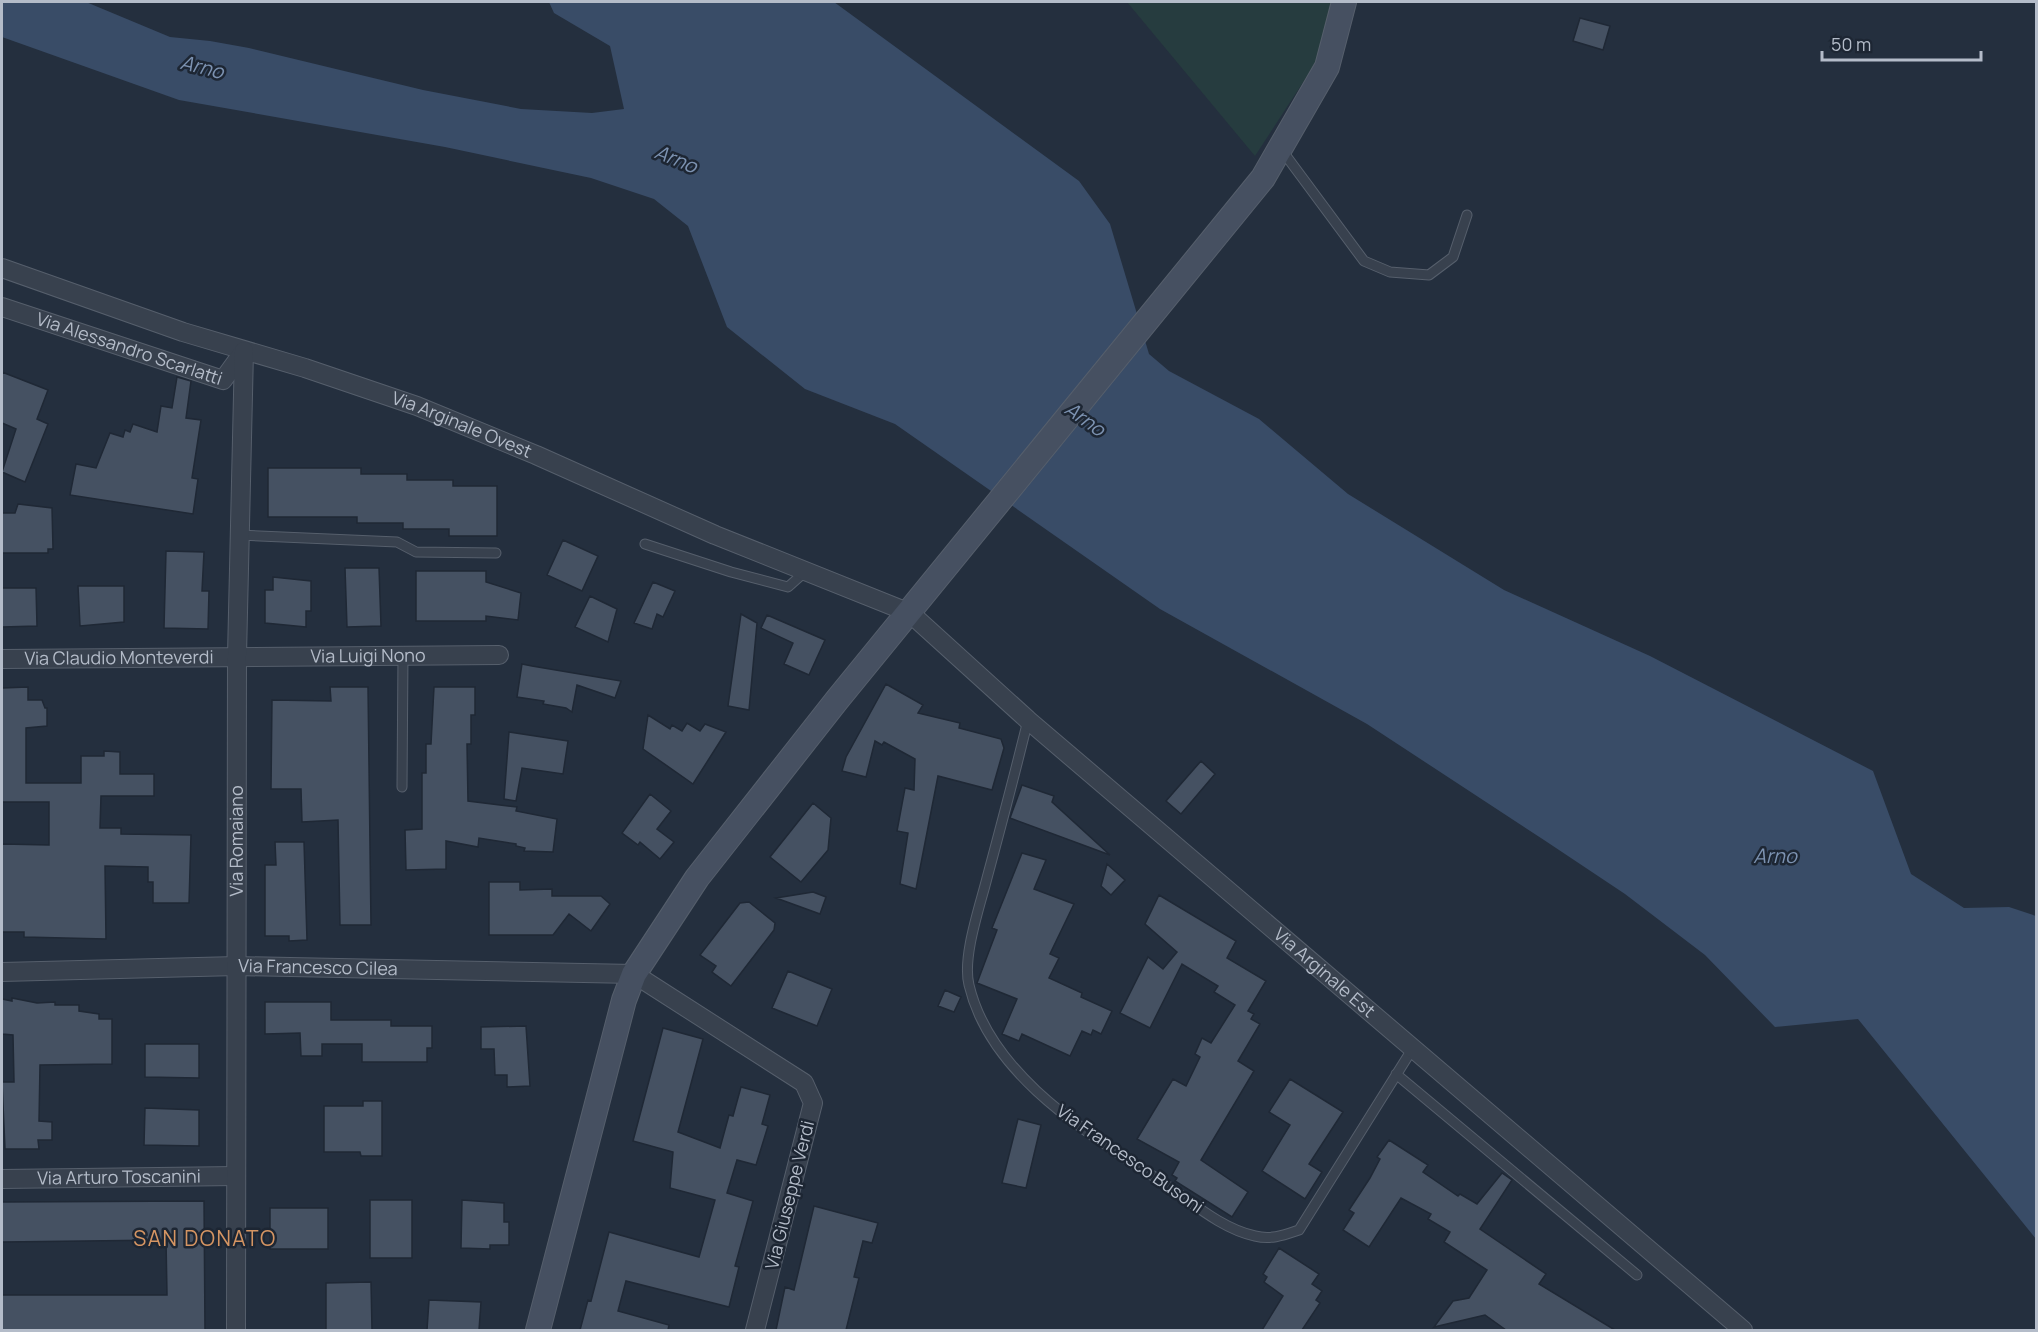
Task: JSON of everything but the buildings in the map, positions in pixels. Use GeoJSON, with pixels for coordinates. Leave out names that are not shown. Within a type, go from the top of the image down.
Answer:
{"type":"FeatureCollection","features":[{"type":"Feature","properties":{"kind":"main road"},"geometry":{"type":"LineString","coordinates":[[538,1330],[614,1037],[634,974],[697,878],[1263,178],[1327,67],[1344,2]]}},
{"type":"Feature","properties":{"kind":"street","name":"Via Arginale Ovest"},"geometry":{"type":"LineString","coordinates":[[2,268],[244,351],[417,406],[536,455],[715,535],[909,613]]}},
{"type":"Feature","properties":{"kind":"street","name":"Via Alessandro Scarlatti"},"geometry":{"type":"LineString","coordinates":[[2,307],[223,380],[244,351]]}},
{"type":"Feature","properties":{"kind":"street","name":"Via Romaiano"},"geometry":{"type":"LineString","coordinates":[[236,1330],[237,656],[244,351]]}},
{"type":"Feature","properties":{"kind":"street","name":"Via Arginale Est"},"geometry":{"type":"LineString","coordinates":[[909,613],[1028,720],[1743,1330]]}},
{"type":"Feature","properties":{"kind":"street","name":"Via Luigi Nono"},"geometry":{"type":"LineString","coordinates":[[237,656],[500,655]]}},
{"type":"Feature","properties":{"kind":"street","name":"Via Claudio Monteverdi"},"geometry":{"type":"LineString","coordinates":[[2,659],[237,656]]}},
{"type":"Feature","properties":{"kind":"street","name":"Via Francesco Cilea"},"geometry":{"type":"LineString","coordinates":[[2,972],[237,966],[634,974]]}},
{"type":"Feature","properties":{"kind":"street","name":"Via Giuseppe Verdi"},"geometry":{"type":"LineString","coordinates":[[634,974],[804,1083],[813,1103],[755,1330]]}},
{"type":"Feature","properties":{"kind":"street","name":"Via Arturo Toscanini"},"geometry":{"type":"LineString","coordinates":[[2,1179],[236,1176]]}},
{"type":"Feature","properties":{"kind":"lane"},"geometry":{"type":"LineString","coordinates":[[1281,149],[1364,261],[1390,272],[1429,274],[1454,257],[1467,215]]}},
{"type":"Feature","properties":{"kind":"lane"},"geometry":{"type":"LineString","coordinates":[[240,536],[398,542],[416,552],[496,553]]}},
{"type":"Feature","properties":{"kind":"lane"},"geometry":{"type":"LineString","coordinates":[[645,544],[731,572],[788,587],[806,571]]}},
{"type":"Feature","properties":{"kind":"lane"},"geometry":{"type":"LineString","coordinates":[[402,787],[403,656]]}},
{"type":"Feature","properties":{"kind":"lane","name":"Via Francesco Busoni"},"geometry":{"type":"LineString","coordinates":[[1028,720],[979,912],[969,958],[969,984],[988,1032],[1012,1065],[1065,1117],[1222,1222],[1255,1236],[1277,1238],[1299,1230],[1413,1048]]}},
{"type":"Feature","properties":{"kind":"lane"},"geometry":{"type":"LineString","coordinates":[[1396,1074],[1637,1275]]}},
{"type":"Feature","properties":{"kind":"green space"},"geometry":{"type":"Polygon","coordinates":[[[1127,2],[1334,2],[1326,47],[1255,156],[1127,2]]]}},
{"type":"Feature","properties":{"kind":"water","name":"Arno"},"geometry":{"type":"Polygon","coordinates":[[[2,2],[86,2],[170,37],[249,48],[423,90],[521,109],[592,113],[624,109],[610,46],[554,13],[549,2],[834,2],[1079,181],[1110,224],[1149,354],[1169,371],[1259,419],[1348,494],[1504,590],[1650,656],[1873,771],[1911,874],[1964,908],[2009,907],[2036,916],[2036,1239],[1858,1019],[1775,1027],[1705,955],[1625,894],[1544,840],[1367,724],[1160,609],[895,424],[805,389],[727,327],[688,226],[654,199],[591,178],[445,147],[179,100],[2,37],[2,2]]]}},
{"type":"Feature","properties":{"kind":"district","name":"SAN DONATO"},"geometry":{"type":"Point","coordinates":[205,1239]}}]}
